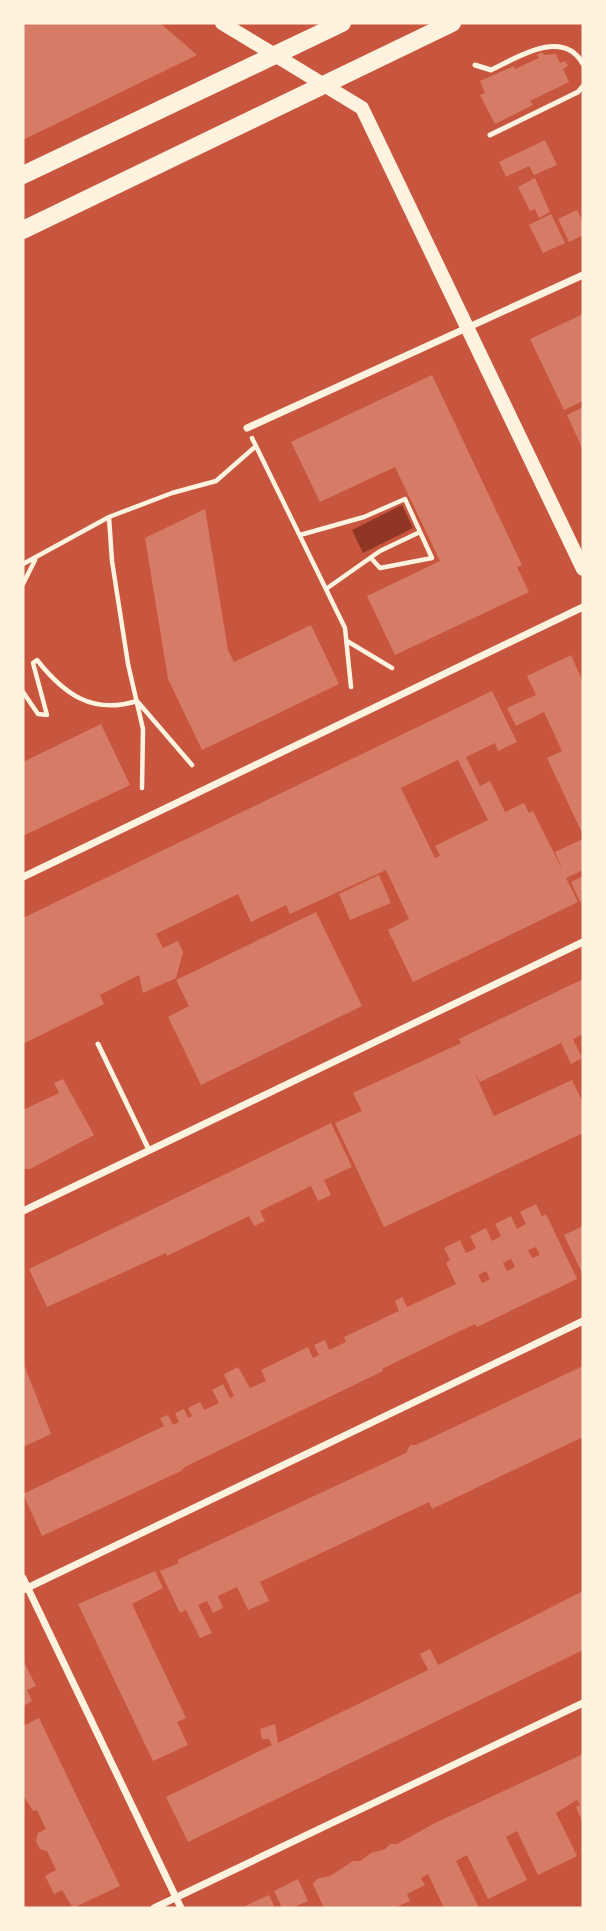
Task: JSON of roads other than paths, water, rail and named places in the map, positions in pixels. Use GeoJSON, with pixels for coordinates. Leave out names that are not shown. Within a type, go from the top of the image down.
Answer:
{"type":"FeatureCollection","features":[{"type":"Feature","properties":{"kind":"main road"},"geometry":{"type":"LineString","coordinates":[[222,23],[362,108],[583,569]]}},
{"type":"Feature","properties":{"kind":"main road"},"geometry":{"type":"LineString","coordinates":[[23,175],[342,23]]}},
{"type":"Feature","properties":{"kind":"main road"},"geometry":{"type":"LineString","coordinates":[[23,230],[452,23]]}},
{"type":"Feature","properties":{"kind":"street"},"geometry":{"type":"LineString","coordinates":[[247,428],[583,275]]}},
{"type":"Feature","properties":{"kind":"street"},"geometry":{"type":"LineString","coordinates":[[23,877],[583,607]]}},
{"type":"Feature","properties":{"kind":"street"},"geometry":{"type":"LineString","coordinates":[[23,1211],[583,942]]}},
{"type":"Feature","properties":{"kind":"street"},"geometry":{"type":"LineString","coordinates":[[25,1589],[583,1321]]}},
{"type":"Feature","properties":{"kind":"street"},"geometry":{"type":"LineString","coordinates":[[23,1578],[25,1589],[181,1908]]}},
{"type":"Feature","properties":{"kind":"street"},"geometry":{"type":"LineString","coordinates":[[154,1908],[583,1703]]}},
{"type":"Feature","properties":{"kind":"lane"},"geometry":{"type":"LineString","coordinates":[[475,65],[491,70],[539,47],[555,46],[570,51],[583,64]]}},
{"type":"Feature","properties":{"kind":"lane"},"geometry":{"type":"LineString","coordinates":[[490,135],[578,92],[583,86]]}},
{"type":"Feature","properties":{"kind":"lane"},"geometry":{"type":"LineString","coordinates":[[98,1044],[149,1150]]}}]}
